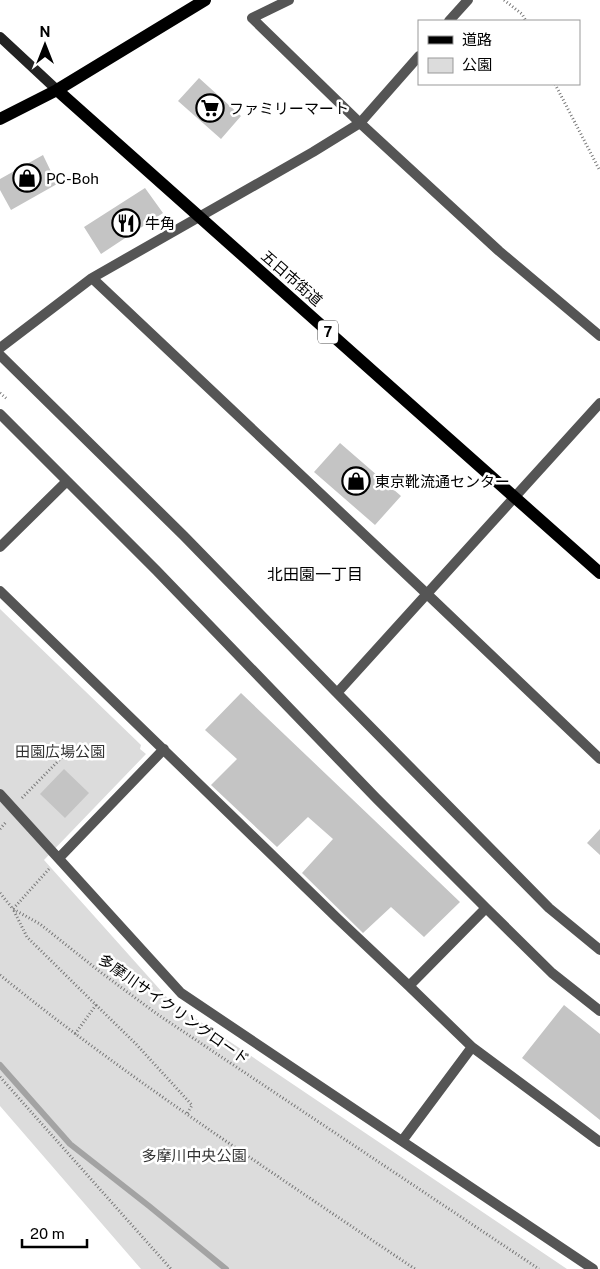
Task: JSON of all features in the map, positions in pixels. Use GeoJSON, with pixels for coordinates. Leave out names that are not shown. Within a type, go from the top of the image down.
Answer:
{"type":"FeatureCollection","features":[{"type":"Feature","properties":{"kind":"main road"},"geometry":{"type":"LineString","coordinates":[[0,119],[57,90],[206,0]]}},
{"type":"Feature","properties":{"kind":"main road"},"geometry":{"type":"LineString","coordinates":[[0,37],[57,90]]}},
{"type":"Feature","properties":{"kind":"main road","name":"五日市街道"},"geometry":{"type":"LineString","coordinates":[[57,90],[600,573]]}},
{"type":"Feature","properties":{"kind":"street"},"geometry":{"type":"LineString","coordinates":[[289,0],[252,18],[360,123],[499,251],[600,336]]}},
{"type":"Feature","properties":{"kind":"street"},"geometry":{"type":"LineString","coordinates":[[451,20],[468,0]]}},
{"type":"Feature","properties":{"kind":"street"},"geometry":{"type":"LineString","coordinates":[[0,348],[92,278],[313,152],[360,123],[418,57]]}},
{"type":"Feature","properties":{"kind":"street"},"geometry":{"type":"LineString","coordinates":[[92,278],[600,760]]}},
{"type":"Feature","properties":{"kind":"street"},"geometry":{"type":"LineString","coordinates":[[0,355],[184,536],[549,908],[600,950]]}},
{"type":"Feature","properties":{"kind":"street"},"geometry":{"type":"LineString","coordinates":[[336,693],[600,403]]}},
{"type":"Feature","properties":{"kind":"street"},"geometry":{"type":"LineString","coordinates":[[0,414],[156,570],[376,798],[486,908],[552,973],[600,1011]]}},
{"type":"Feature","properties":{"kind":"street"},"geometry":{"type":"LineString","coordinates":[[0,547],[66,481]]}},
{"type":"Feature","properties":{"kind":"street"},"geometry":{"type":"LineString","coordinates":[[0,591],[472,1047],[600,1142]]}},
{"type":"Feature","properties":{"kind":"street"},"geometry":{"type":"LineString","coordinates":[[59,858],[164,749]]}},
{"type":"Feature","properties":{"kind":"street"},"geometry":{"type":"LineString","coordinates":[[0,794],[181,994],[593,1269]]}},
{"type":"Feature","properties":{"kind":"street"},"geometry":{"type":"LineString","coordinates":[[409,986],[486,908]]}},
{"type":"Feature","properties":{"kind":"street"},"geometry":{"type":"LineString","coordinates":[[402,1141],[472,1047]]}},
{"type":"Feature","properties":{"kind":"path"},"geometry":{"type":"LineString","coordinates":[[504,0],[522,14],[525,20]]}},
{"type":"Feature","properties":{"kind":"path"},"geometry":{"type":"LineString","coordinates":[[556,85],[600,171]]}},
{"type":"Feature","properties":{"kind":"path"},"geometry":{"type":"LineString","coordinates":[[16,811],[22,797],[67,752]]}},
{"type":"Feature","properties":{"kind":"path"},"geometry":{"type":"LineString","coordinates":[[13,909],[59,858]]}},
{"type":"Feature","properties":{"kind":"path"},"geometry":{"type":"LineString","coordinates":[[0,893],[13,909],[27,937],[136,1044],[192,1105],[186,1114]]}},
{"type":"Feature","properties":{"kind":"path","name":"多摩川サイクリングロード"},"geometry":{"type":"LineString","coordinates":[[13,909],[40,924],[157,1014],[539,1269]]}},
{"type":"Feature","properties":{"kind":"path"},"geometry":{"type":"LineString","coordinates":[[0,975],[138,1081],[415,1269]]}},
{"type":"Feature","properties":{"kind":"path"},"geometry":{"type":"LineString","coordinates":[[75,1034],[96,1005]]}},
{"type":"Feature","properties":{"kind":"path"},"geometry":{"type":"LineString","coordinates":[[0,1077],[171,1269]]}},
{"type":"Feature","properties":{"kind":"green space","name":"多摩川中央公園"},"geometry":{"type":"Polygon","coordinates":[[[0,609],[141,745],[140,749],[146,754],[44,860],[171,1002],[567,1269],[141,1269],[0,1106],[0,609]]]}},
{"type":"Feature","properties":{"kind":"building","name":"ファミリーマート"},"geometry":{"type":"Polygon","coordinates":[[[199,78],[241,116],[221,139],[178,101],[199,78]]]}},
{"type":"Feature","properties":{"kind":"building"},"geometry":{"type":"Polygon","coordinates":[[[43,155],[57,184],[11,210],[0,190],[0,179],[43,155]]]}},
{"type":"Feature","properties":{"kind":"building"},"geometry":{"type":"Polygon","coordinates":[[[145,188],[163,213],[101,254],[84,227],[145,188]]]}},
{"type":"Feature","properties":{"kind":"building"},"geometry":{"type":"Polygon","coordinates":[[[340,443],[401,496],[375,525],[314,472],[340,443]]]}},
{"type":"Feature","properties":{"kind":"building"},"geometry":{"type":"Polygon","coordinates":[[[241,693],[460,902],[424,937],[391,907],[363,933],[302,873],[333,839],[308,817],[277,847],[211,785],[237,759],[205,730],[241,693]]]}},
{"type":"Feature","properties":{"kind":"building"},"geometry":{"type":"Polygon","coordinates":[[[64,769],[89,793],[65,818],[40,794],[64,769]]]}},
{"type":"Feature","properties":{"kind":"building"},"geometry":{"type":"Polygon","coordinates":[[[600,829],[600,855],[587,843],[600,829]]]}},
{"type":"Feature","properties":{"kind":"building"},"geometry":{"type":"Polygon","coordinates":[[[564,1005],[600,1034],[600,1120],[522,1058],[564,1005]]]}},
{"type":"Feature","properties":{"kind":"waterway"},"geometry":{"type":"LineString","coordinates":[[0,1065],[70,1144],[226,1269]]}},
{"type":"Feature","properties":{"kind":"place","name":"ファミリーマート"},"geometry":{"type":"Point","coordinates":[210,108]}},
{"type":"Feature","properties":{"kind":"place","name":"PC-Boh"},"geometry":{"type":"Point","coordinates":[27,178]}},
{"type":"Feature","properties":{"kind":"place","name":"牛角"},"geometry":{"type":"Point","coordinates":[126,223]}},
{"type":"Feature","properties":{"kind":"place","name":"東京靴流通センター"},"geometry":{"type":"Point","coordinates":[356,481]}},
{"type":"Feature","properties":{"kind":"district","name":"北田園一丁目"},"geometry":{"type":"Point","coordinates":[315,574]}},
{"type":"Feature","properties":{"kind":"park label","name":"田園広場公園"},"geometry":{"type":"Point","coordinates":[60,751]}}]}
